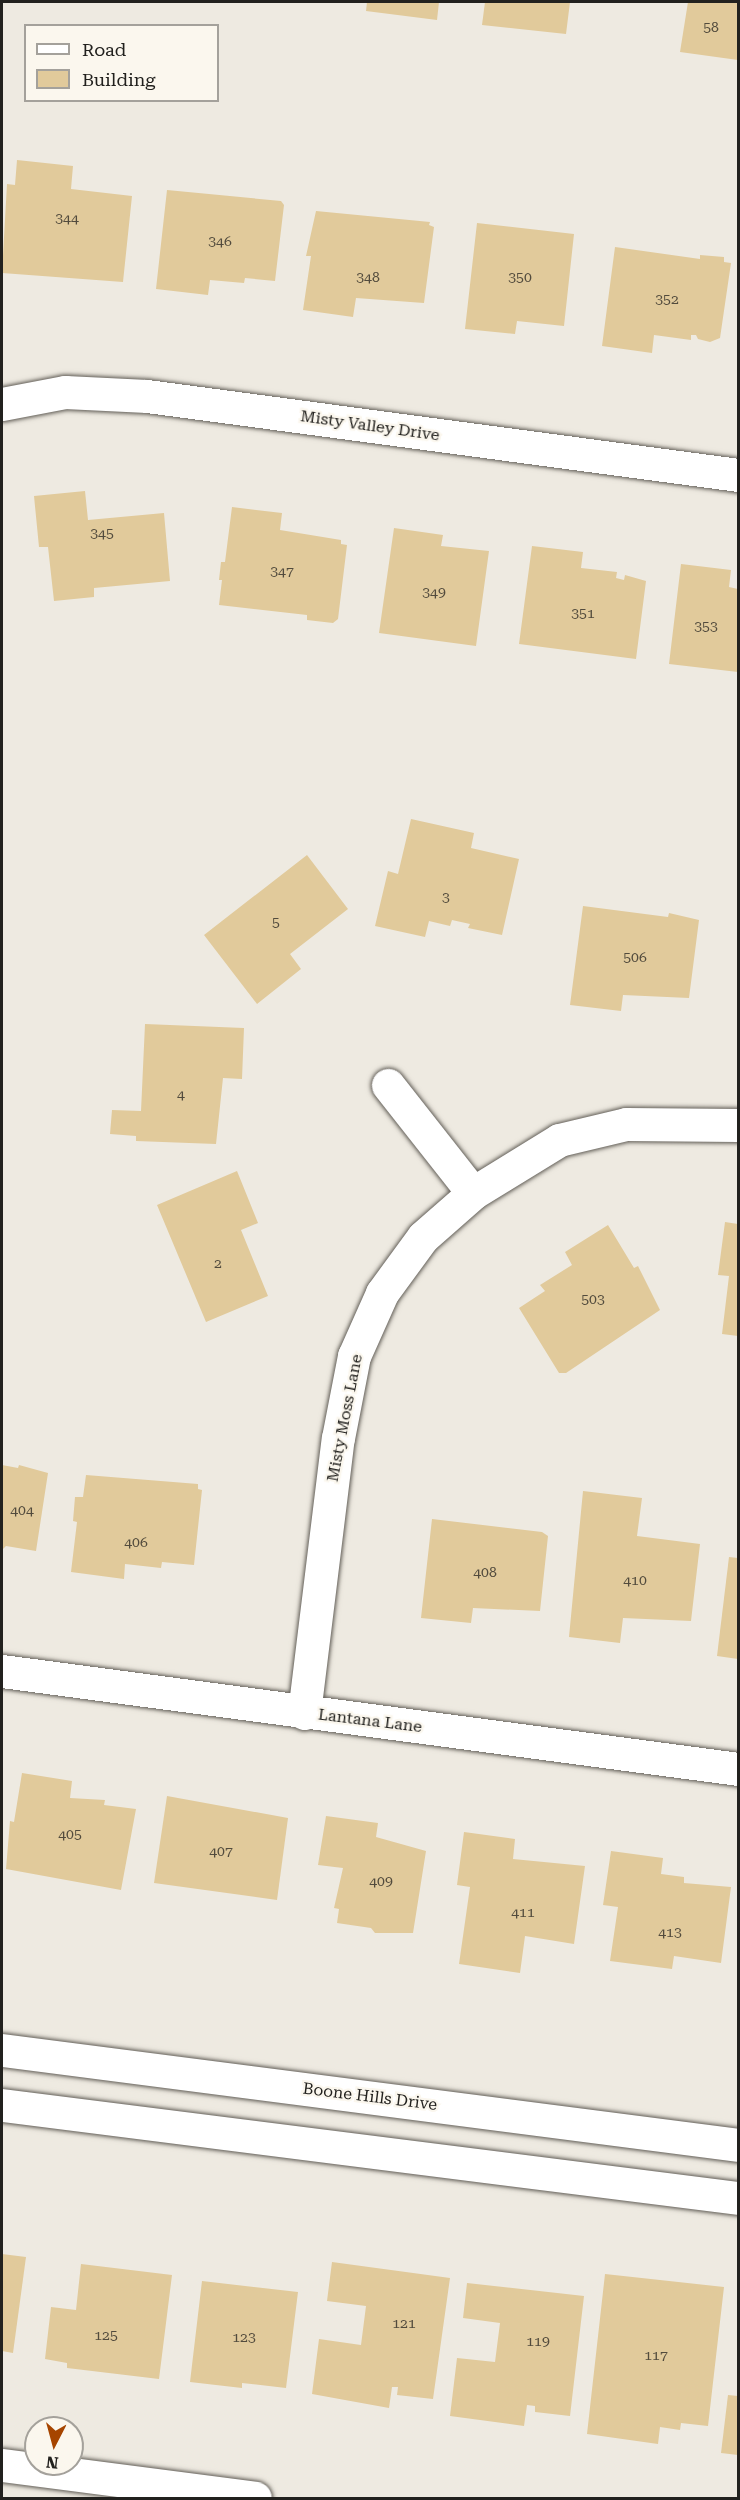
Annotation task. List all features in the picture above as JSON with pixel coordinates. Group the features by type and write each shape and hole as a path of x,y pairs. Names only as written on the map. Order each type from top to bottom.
{"street":[{"name":"Misty Valley Drive","path":"2,404 65,392 147,396 738,475"},
{"path":"388,1085 473,1193"},
{"name":"Misty Moss Lane","path":"304,1713 338,1438 354,1356 382,1293 423,1237 473,1193 559,1140 626,1124 738,1125"},
{"name":"Lantana Lane","path":"2,1671 738,1769"},
{"name":"Boone Hills Drive","path":"2,2050 738,2145"},
{"path":"2,2105 738,2198"},
{"path":"2,2465 255,2499"}],"building":[{"path":"367,2 439,2 437,20 366,11"},
{"path":"485,2 570,2 566,34 482,25"},
{"path":"688,2 738,2 738,60 680,52"},
{"path":"17,160 73,166 71,189 132,196 123,282 2,273 7,184 15,185"},
{"path":"167,190 281,201 284,205 275,281 245,278 244,283 210,280 208,295 156,289"},
{"path":"316,211 430,222 429,225 434,227 424,303 356,298 353,317 303,310 311,256 306,256"},
{"path":"477,223 574,234 564,326 517,321 515,334 465,329"},
{"path":"615,247 700,259 700,255 724,257 724,262 731,263 720,338 710,342 698,339 696,335 691,335 691,340 654,335 652,353 602,346"},
{"path":"85,491 88,520 164,513 170,581 94,588 94,597 54,601 48,547 39,547 34,496"},
{"path":"232,507 282,513 280,530 341,540 341,544 347,545 338,619 333,623 307,620 307,615 219,605 222,580 219,580 221,562 225,562"},
{"path":"394,528 443,535 441,546 489,551 476,646 379,633"},
{"path":"532,546 583,552 581,568 617,572 616,578 624,580 625,575 646,581 636,659 519,644"},
{"path":"681,564 731,570 729,587 738,589 738,672 669,664"},
{"path":"411,819 474,833 471,848 519,859 502,935 468,928 470,924 452,920 450,926 429,921 425,937 375,926 388,871 398,874"},
{"path":"307,855 348,909 290,954 301,969 257,1004 204,935"},
{"path":"583,906 668,917 669,913 699,920 689,998 623,995 621,1011 570,1005"},
{"path":"145,1024 244,1028 242,1079 223,1078 216,1144 136,1141 136,1136 110,1134 112,1110 141,1111"},
{"path":"237,1171 258,1223 241,1230 268,1296 206,1322 157,1205"},
{"path":"725,1222 738,1224 738,1336 722,1334 729,1276 718,1275"},
{"path":"608,1225 634,1268 638,1266 660,1310 566,1373 559,1373 519,1308 545,1291 540,1285 572,1265 565,1252"},
{"path":"2,1465 18,1468 19,1465 48,1473 36,1551 6,1546 2,1550"},
{"path":"86,1475 198,1484 198,1489 202,1490 194,1565 162,1562 161,1568 125,1564 124,1579 71,1572 77,1522 73,1521 75,1497 83,1497"},
{"path":"583,1491 642,1498 637,1536 700,1544 691,1621 623,1618 620,1643 569,1637"},
{"path":"432,1519 542,1532 548,1536 540,1611 473,1608 471,1623 421,1618"},
{"path":"729,1557 738,1558 738,1659 717,1656"},
{"path":"22,1773 72,1781 70,1798 105,1800 104,1805 136,1809 121,1890 6,1869 10,1821 14,1822"},
{"path":"167,1796 288,1818 277,1900 154,1883"},
{"path":"326,1816 378,1823 376,1837 426,1851 413,1933 375,1933 371,1928 337,1923 339,1909 334,1908 343,1868 318,1865"},
{"path":"464,1832 515,1839 513,1859 585,1866 574,1944 525,1936 520,1973 459,1964 470,1887 457,1885"},
{"path":"611,1851 663,1858 661,1874 684,1877 684,1883 731,1887 721,1963 674,1956 672,1969 610,1961 618,1907 603,1905"},
{"path":"2,2254 26,2257 13,2353 2,2351"},
{"path":"332,2262 450,2278 433,2399 397,2395 398,2387 392,2387 389,2408 312,2394 319,2339 361,2345 366,2306 327,2301"},
{"path":"81,2264 172,2275 159,2379 67,2368 67,2363 45,2359 51,2307 76,2310"},
{"path":"605,2274 724,2287 708,2426 681,2423 680,2430 660,2427 658,2444 587,2434"},
{"path":"202,2281 298,2292 286,2388 242,2383 242,2388 190,2382"},
{"path":"467,2283 584,2296 570,2416 535,2412 535,2406 527,2405 524,2426 450,2416 457,2358 495,2362 500,2323 463,2318"},
{"path":"728,2395 738,2396 738,2455 721,2453"}]}
